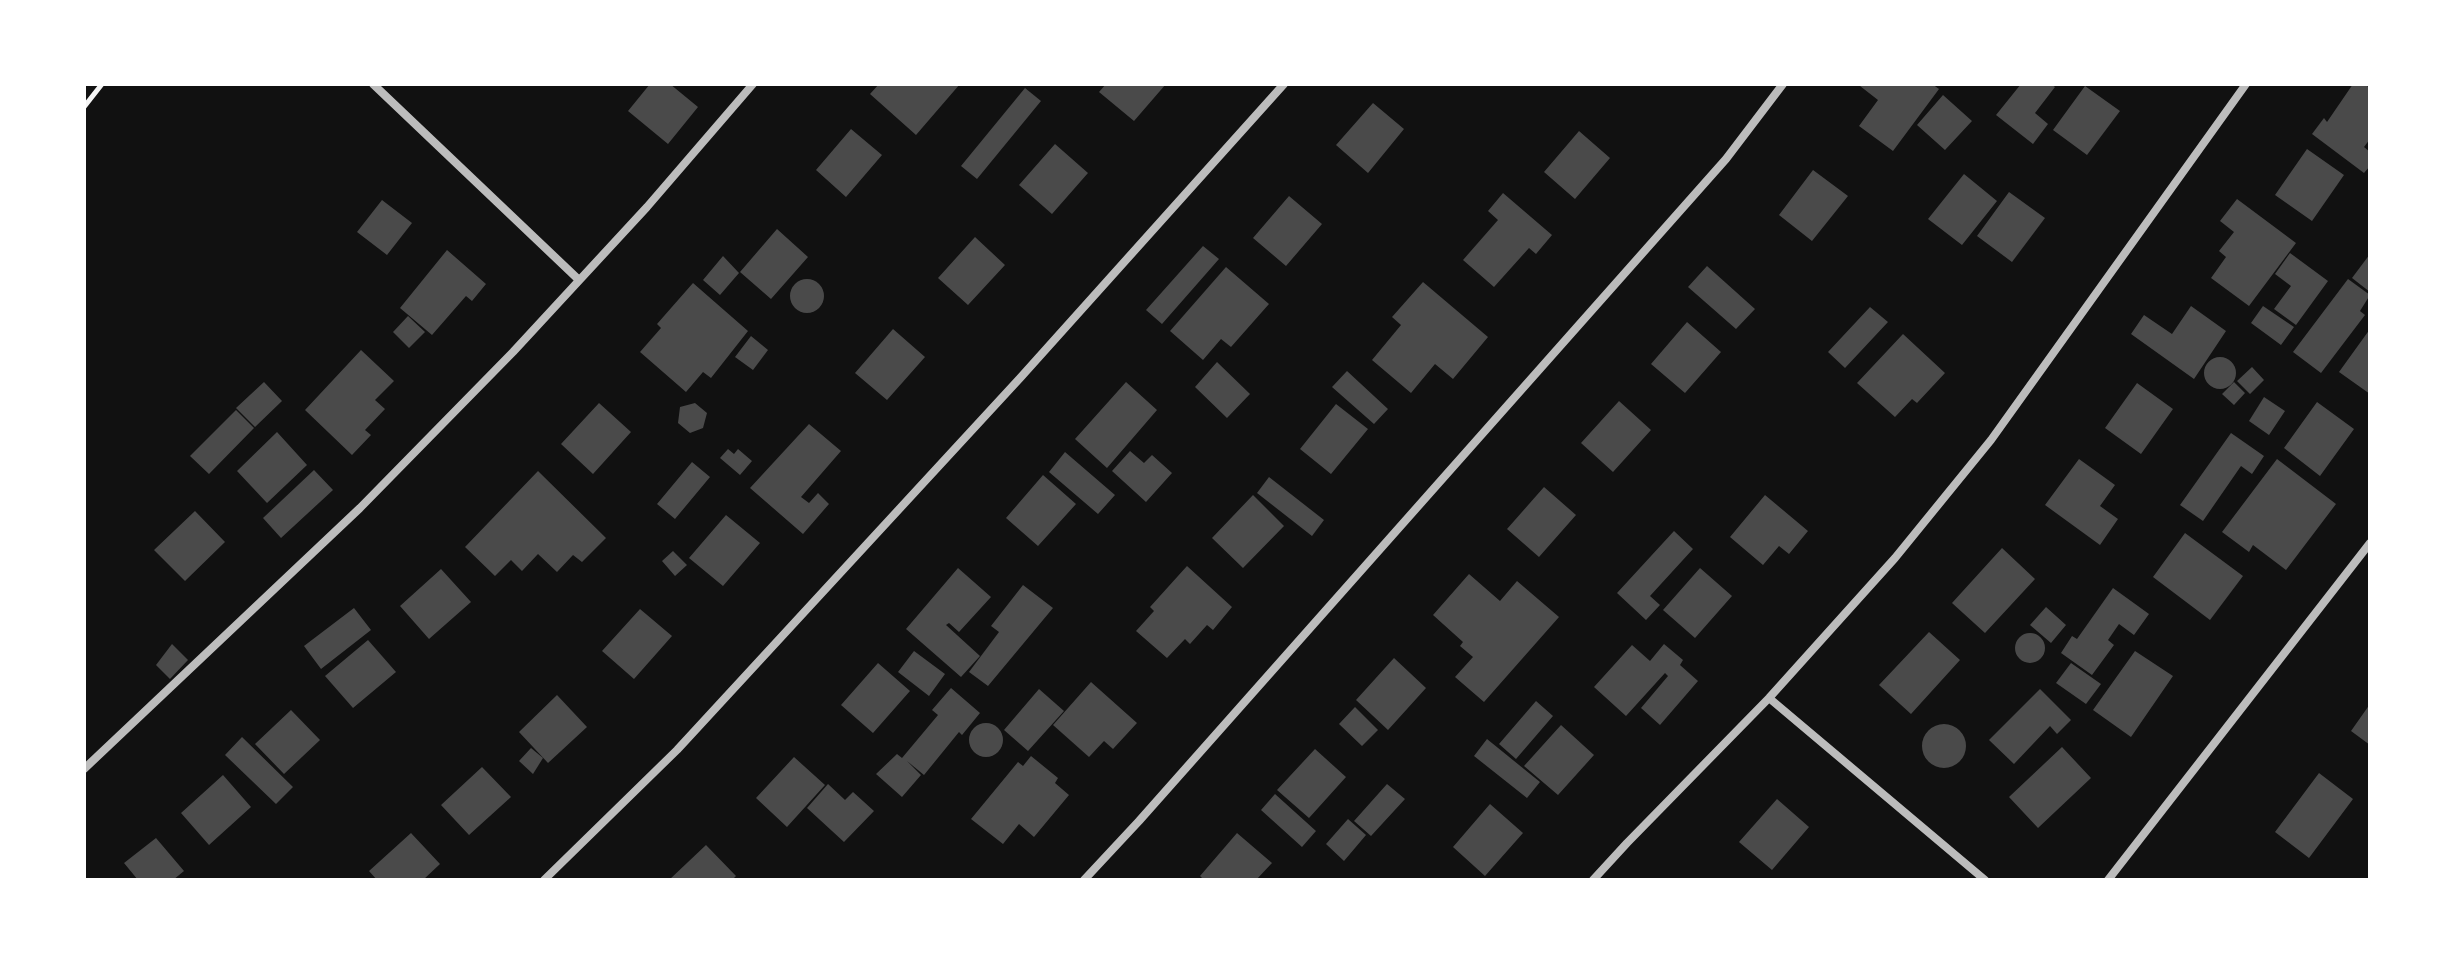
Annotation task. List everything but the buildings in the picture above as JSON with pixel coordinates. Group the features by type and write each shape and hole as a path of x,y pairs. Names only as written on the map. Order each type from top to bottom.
{"street":[{"path":"373,84 579,280"},
{"path":"84,769 360,508 513,352 647,207 753,84"},
{"path":"544,880 687,739 1032,365 1284,84"},
{"path":"1084,880 1706,182 1783,84"},
{"path":"1593,880 1769,698 1895,558 1991,440 2246,84"},
{"path":"2108,880 2370,543"},
{"path":"1769,698 1985,880"}],"path":[{"path":"84,107 102,84"}]}
